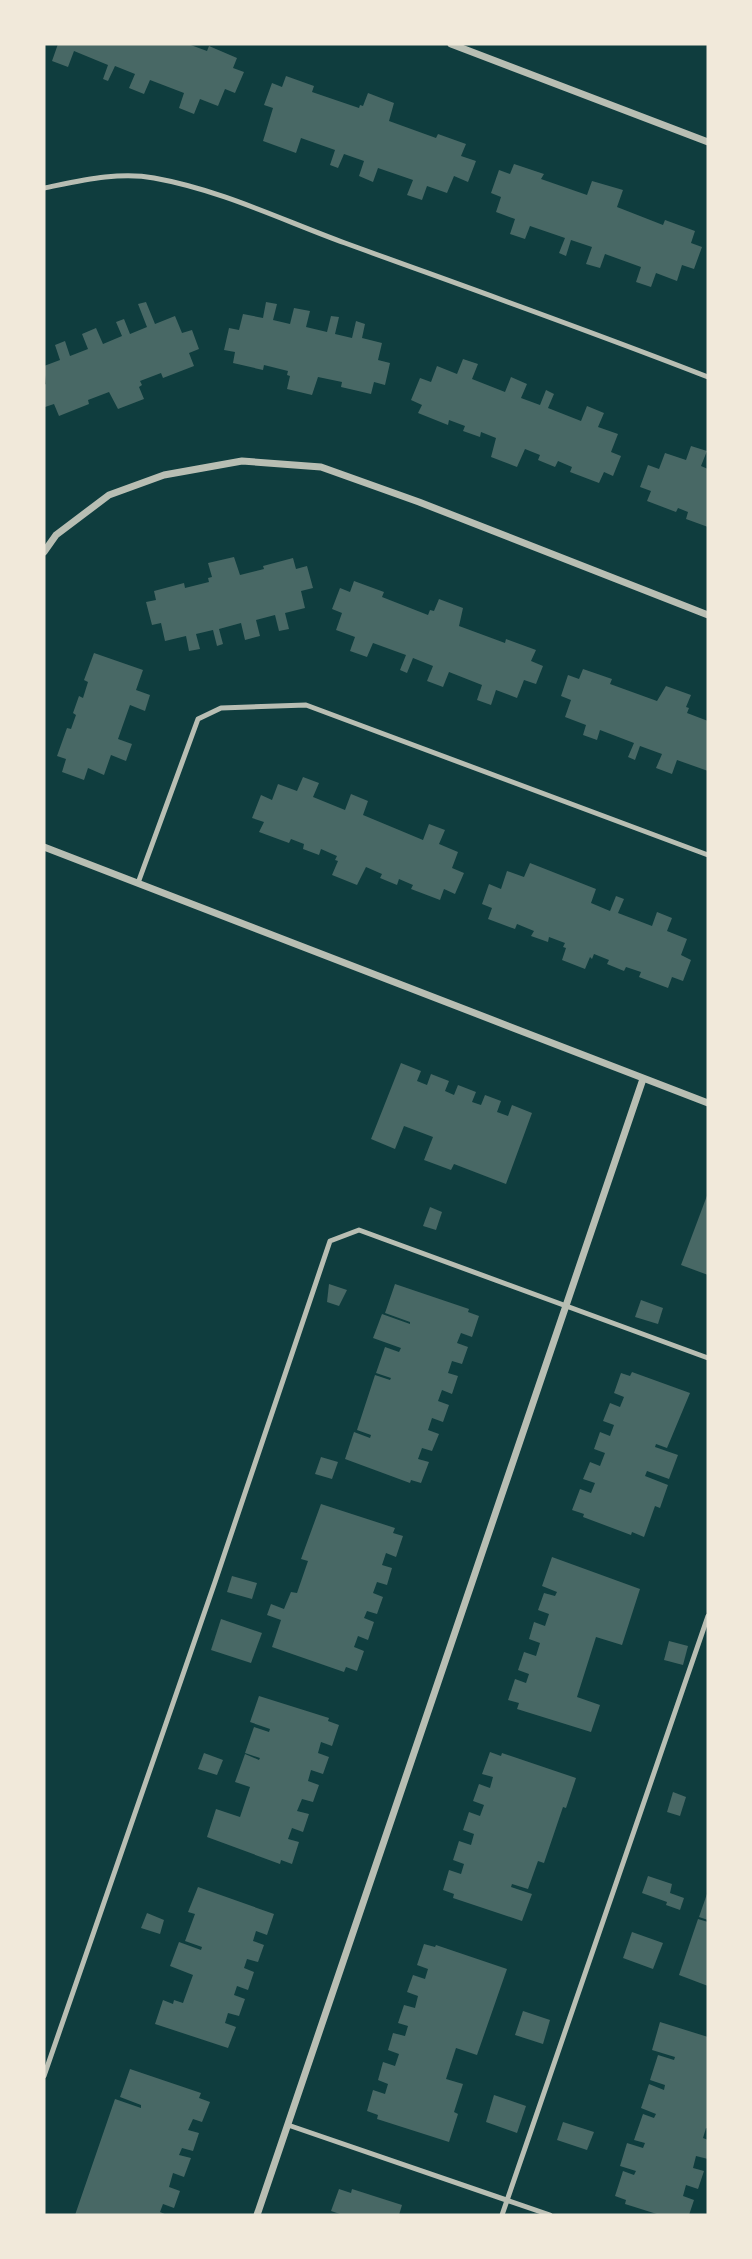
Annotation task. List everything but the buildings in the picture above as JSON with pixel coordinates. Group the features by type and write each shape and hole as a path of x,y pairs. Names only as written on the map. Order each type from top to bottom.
{"street":[{"path":"451,44 708,142"},
{"path":"44,552 56,535 109,495 164,475 242,461 321,467 419,502 708,615"},
{"path":"44,847 708,1103"},
{"path":"257,2215 643,1079"}],"lane":[{"path":"44,188 79,181 133,176 154,178 227,196 342,242 576,326 708,377"},
{"path":"138,883 198,719 220,708 278,705 306,705 708,855"},
{"path":"44,2076 211,1595 330,1241 359,1230 708,1358"},
{"path":"502,2215 708,1616"},
{"path":"288,2124 551,2215"}]}
